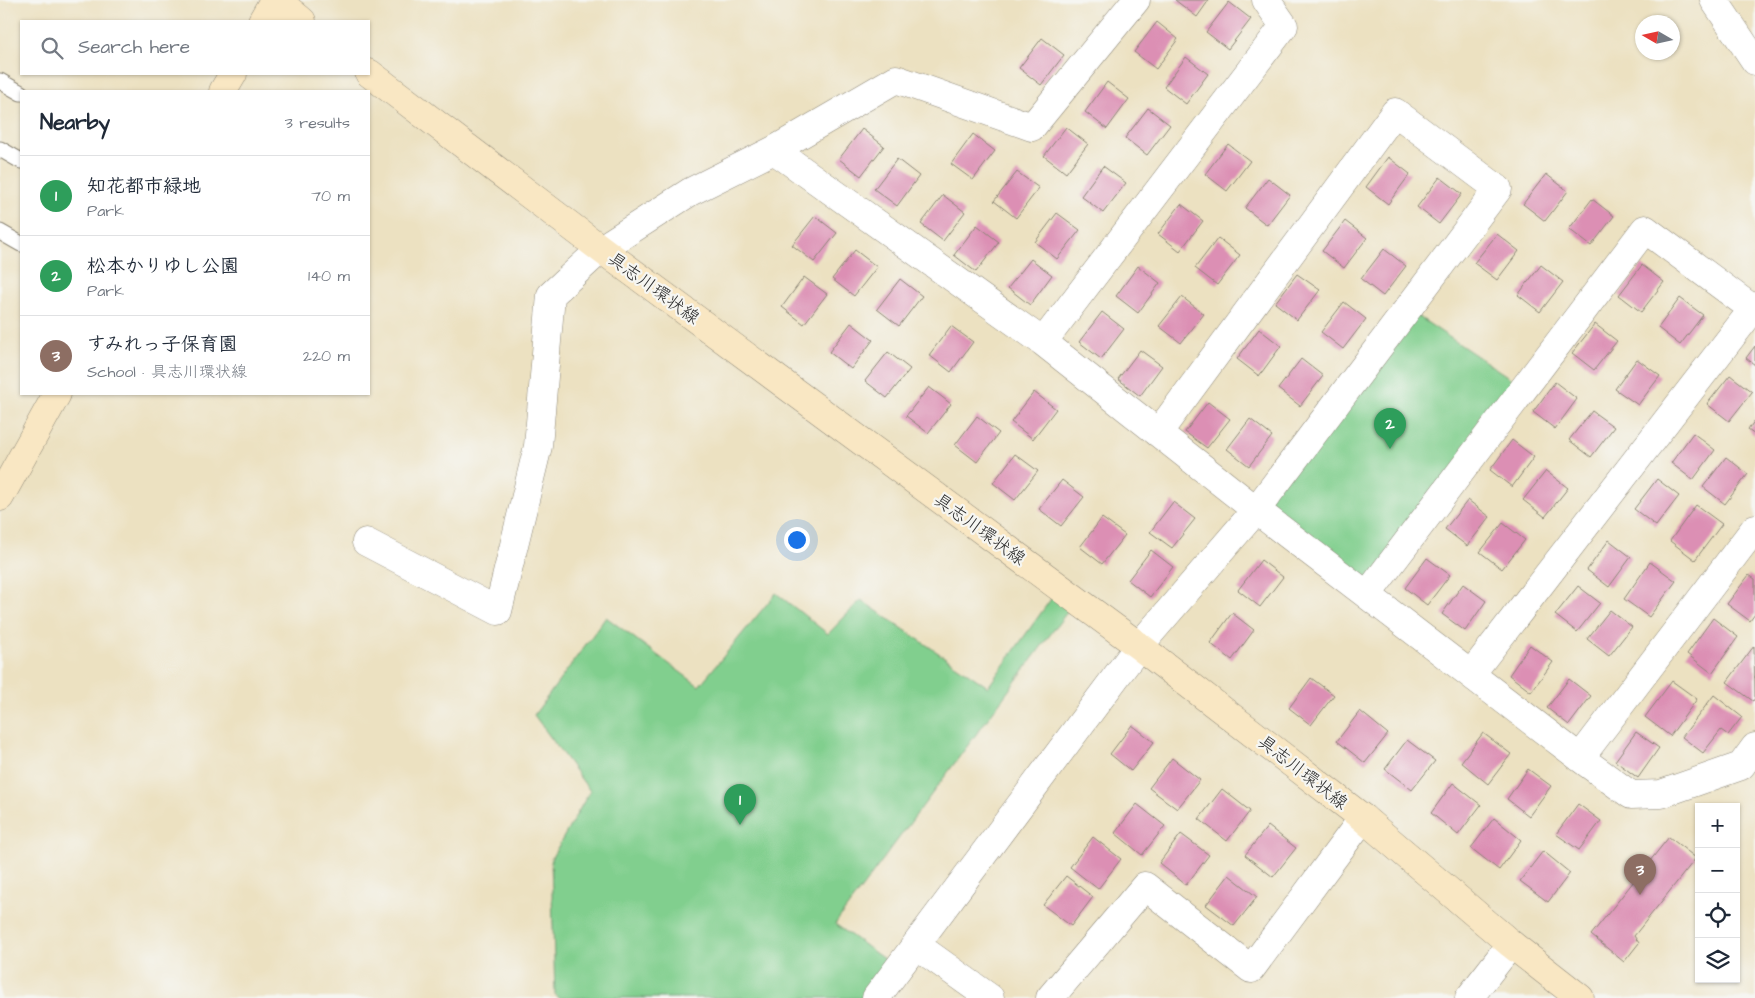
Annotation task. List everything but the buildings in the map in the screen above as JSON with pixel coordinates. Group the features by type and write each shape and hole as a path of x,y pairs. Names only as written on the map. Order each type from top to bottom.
{"main road":[{"path":"263,20 275,0 301,20"},
{"name":"具志川環状線","path":"370,74 601,249 1139,646 1363,818 1511,944 1580,998"},
{"path":"224,90 232,75"},
{"path":"0,497 56,395"}],"street":[{"path":"366,542 498,612 538,446 551,295 601,249 690,192 774,150 896,79 1032,127 1136,0"},
{"path":"1043,342 1284,26 1266,0"},
{"path":"1714,0 1755,61"},
{"path":"876,998 1139,646 1256,510 1498,189 1395,112 1158,433"},
{"path":"774,150 1043,342 1256,510 1631,795 1661,794 1741,766 1755,747"},
{"path":"1368,595 1645,229 1752,309 1471,674"},
{"path":"1580,758 1755,528"},
{"path":"1050,998 1145,886 1251,969 1363,818"},
{"path":"1469,998 1511,944"},
{"path":"916,945 990,998"}],"lane":[{"path":"0,81 20,92"},
{"path":"0,149 20,160"},
{"path":"0,232 20,243"}],"green space":[{"path":"1407,309 1525,388 1367,595 1256,510"},
{"path":"1061,585 1076,600 835,924 895,967 872,998 558,998 555,994 551,859 590,791 534,715 606,617 699,686 776,593 828,634 861,600 988,687"}],"place":[{"name":"松本かりゆし公園","path":"1390,449"},
{"name":"知花都市緑地","path":"740,825"},
{"name":"すみれっ子保育園","path":"1640,895"}]}
